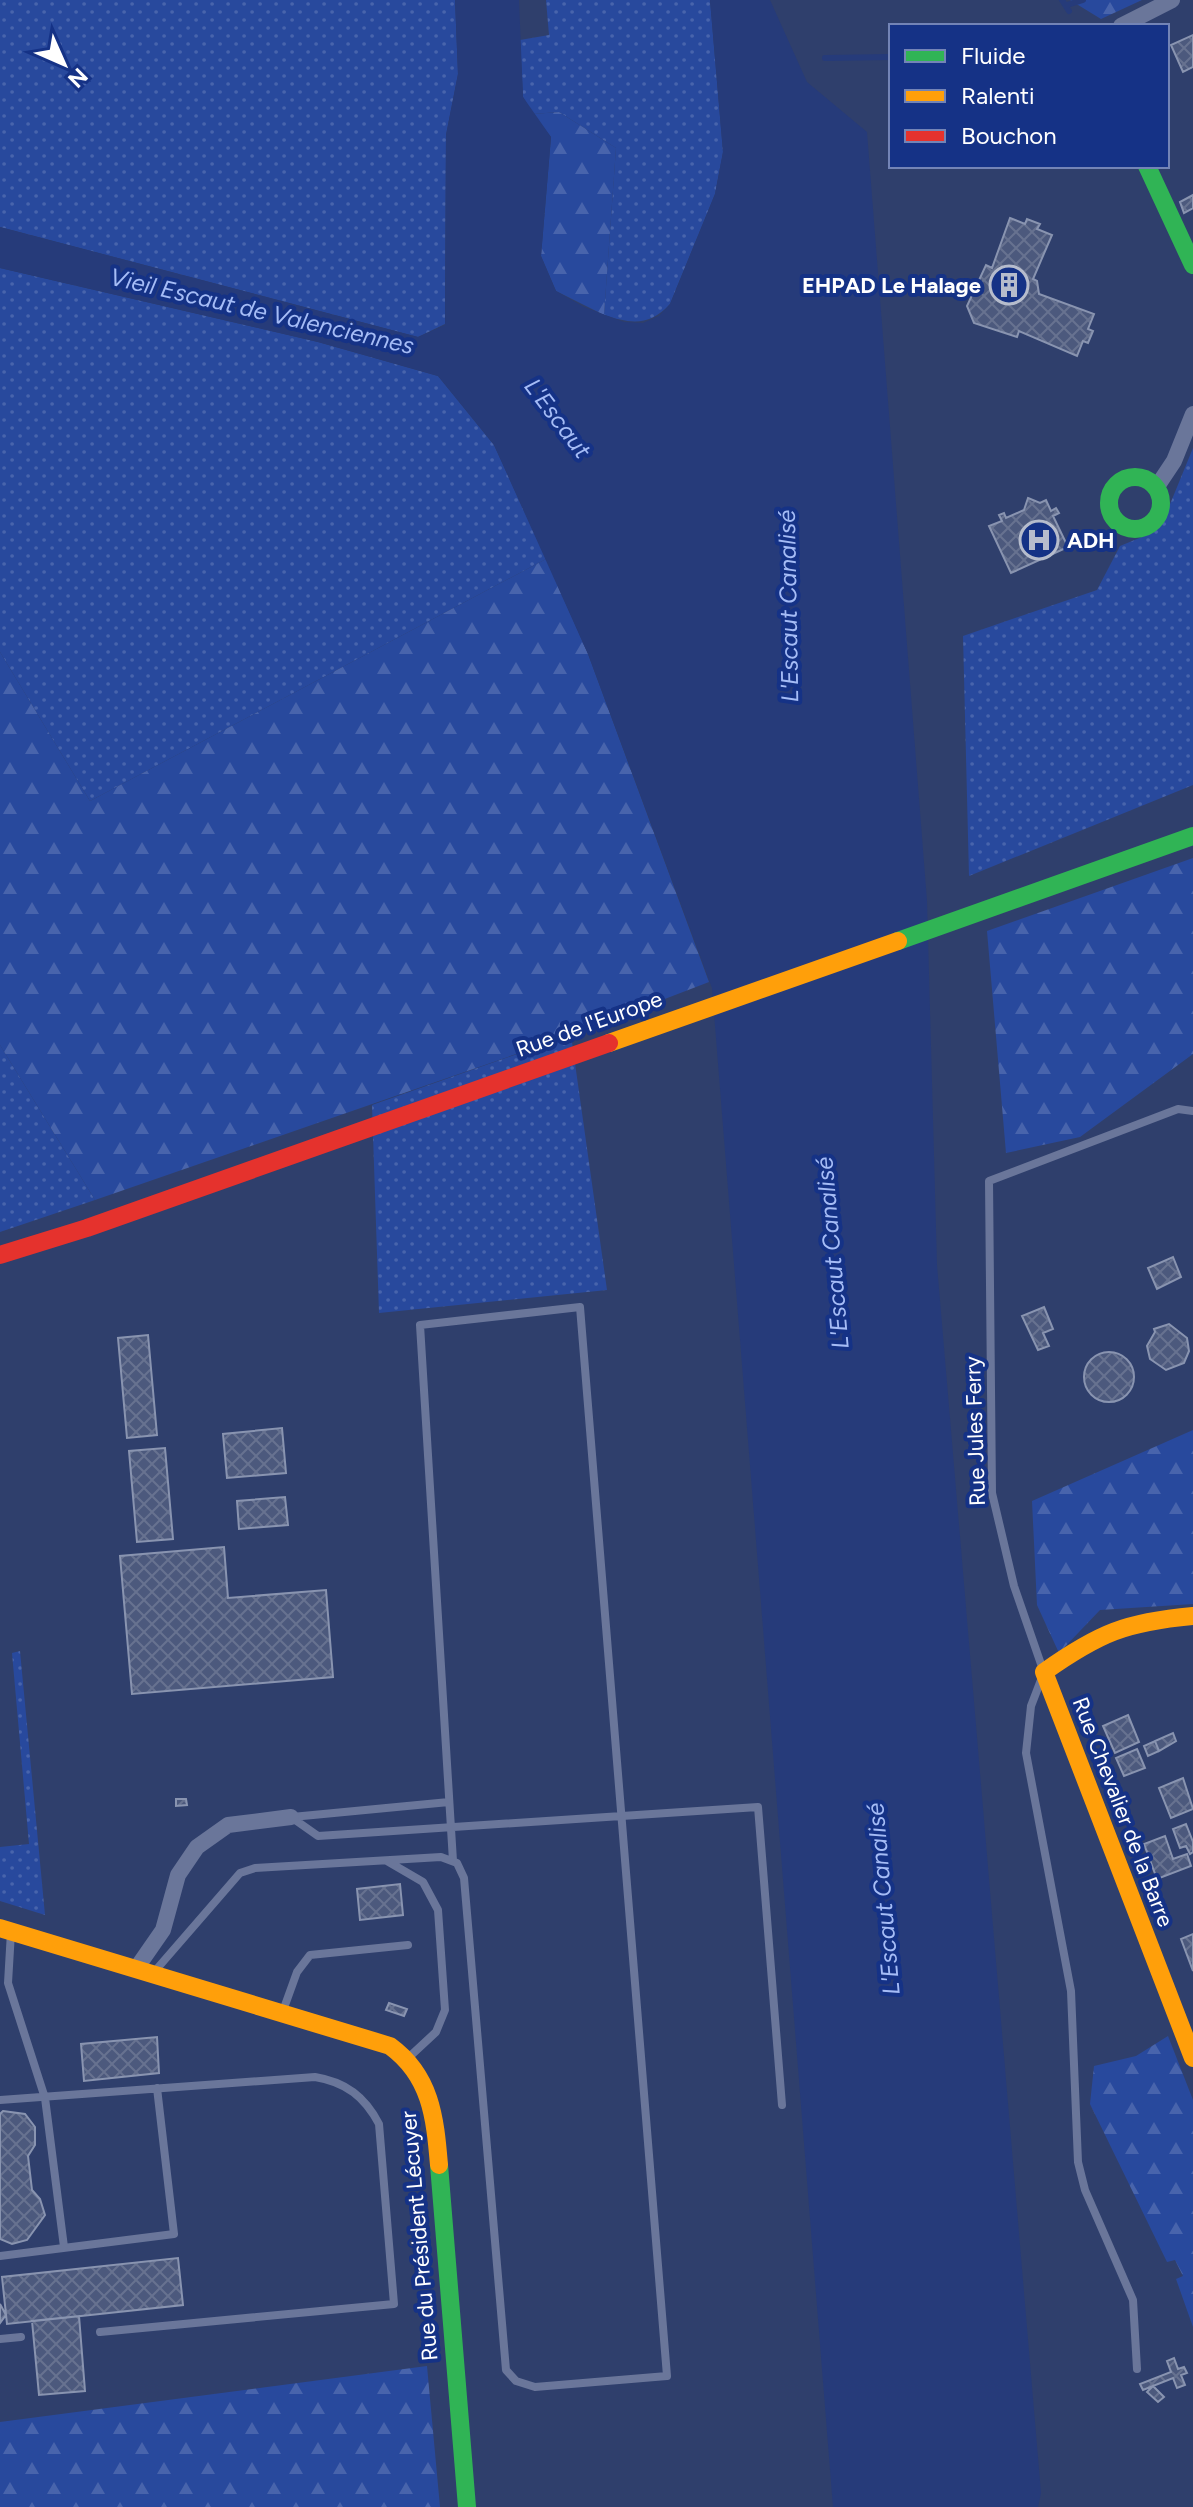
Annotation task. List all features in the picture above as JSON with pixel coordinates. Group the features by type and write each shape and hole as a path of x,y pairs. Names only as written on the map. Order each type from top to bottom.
{"street":[{"path":"1125,24 1172,0"},
{"path":"1148,168 1193,265"},
{"path":"1156,488 1174,461 1193,414"},
{"name":"Rue de l'Europe","path":"0,1255 1193,836"},
{"path":"1044,1672 1112,1627 1134,1621 1193,1616"},
{"name":"Rue Chevalier de la Barre","path":"1044,1672 1193,2058"},
{"path":"146,1969 163,1930 178,1875 197,1847 228,1825 291,1817"},
{"name":"Rue du Président Lécuyer","path":"6,1930 379,2040 406,2060 427,2088 435,2119 467,2507"}],"lane":[{"name":"Rue Jules Ferry","path":"1044,1672 1014,1586 992,1493 989,1181 1178,1109 1193,1111"},
{"path":"580,1307 667,2376 535,2387 516,2381 506,2370 464,1878 453,1861 449,1802 420,1325 580,1307"},
{"path":"1044,1672 1031,1706 1026,1753 1071,1991 1078,2162 1085,2190 1133,2300 1137,2369"},
{"path":"291,1817 449,1802"},
{"path":"291,1817 318,1836 758,1807 782,2105"},
{"path":"146,1969 240,1873 255,1868 382,1859 441,1857 453,1861"},
{"path":"382,1859 406,1869 423,1882 438,1910 445,2010 436,2032 406,2060"},
{"path":"6,1930 8,1983 45,2098 64,2247"},
{"path":"284,2010 297,1972 310,1955 408,1945"},
{"path":"0,2100 315,2077 345,2086 361,2098 374,2114 381,2136 394,2304 100,2332"},
{"path":"0,2256 174,2234 157,2088"},
{"path":"0,2339 21,2337"}],"green space":[{"path":"0,0 455,0 458,74 446,135 445,324 418,337 0,227"},
{"path":"546,0 710,0 723,152 715,194 670,304 647,320 631,321 604,315 616,148 559,112 533,114 523,97 520,40 549,35"},
{"path":"1070,0 1142,0 1101,19"},
{"path":"559,112 616,148 604,315 556,291 541,256 551,137 533,114"},
{"path":"0,268 318,342 438,376 494,445 546,559 90,801 0,652"},
{"path":"1193,448 1193,785 969,876 963,636 1097,590 1120,546 1154,532 1166,514"},
{"path":"546,559 588,654 709,982 571,1035 95,1200 0,1045 0,652 90,801"},
{"path":"1193,858 1193,1054 1080,1137 1006,1153 987,931"},
{"path":"571,1035 607,1290 379,1313 372,1105"},
{"path":"0,1045 95,1200 0,1232"},
{"path":"1193,1430 1193,1604 1100,1610 1059,1653 1037,1605 1032,1501"},
{"path":"20,1651 45,1915 0,1901 0,1847 29,1844 12,1653"},
{"path":"1168,2036 1193,2100 1193,2327 1176,2279 1183,2276 1175,2260 1167,2262 1090,2104 1094,2066 1136,2056"},
{"path":"427,2366 440,2507 0,2507 0,2422"}],"water":[{"path":"455,0 519,0 523,97 551,137 541,256 556,291 584,307 624,322 643,323 659,316 670,304 715,194 723,152 710,0 770,0 807,82 867,132 927,901 937,1265 1041,2493 1038,2507 833,2507 712,988 588,654 494,445 438,376 318,342 0,268 0,227 418,337 445,325 446,135 458,74"}],"building":[{"path":"1193,35 1193,67 1183,72 1171,45"},
{"path":"1193,195 1193,208 1184,213 1180,202"},
{"name":"EHPAD Le Halage","path":"1010,218 1025,224 1027,219 1040,224 1037,229 1052,235 1033,279 1037,281 1039,294 1094,314 1088,329 1093,331 1088,343 1083,341 1077,356 1019,331 1017,337 974,323 967,306 986,265 992,268"},
{"path":"1028,498 1040,503 1046,500 1051,511 1056,508 1059,513 1053,516 1068,547 1011,573 989,526 1002,521 999,515 1004,513 1006,518 1024,510"},
{"path":"1173,1257 1181,1277 1157,1289 1148,1268"},
{"path":"1044,1307 1053,1329 1043,1333 1049,1346 1038,1350 1022,1316"},
{"path":"1169,1324 1187,1338 1189,1351 1184,1363 1166,1370 1150,1359 1147,1346 1154,1329"},
{"path":"148,1335 157,1435 127,1438 118,1338"},
{"path":"1109,1352 1126,1360 1134,1377 1126,1394 1109,1402 1092,1394 1084,1377 1092,1360"},
{"path":"282,1428 286,1473 227,1478 223,1434"},
{"path":"165,1448 173,1539 137,1542 129,1451"},
{"path":"285,1497 288,1525 239,1529 237,1501"},
{"path":"224,1547 228,1598 326,1590 333,1677 132,1694 120,1556"},
{"path":"1128,1715 1139,1742 1115,1753 1103,1726"},
{"path":"1173,1733 1176,1741 1159,1751 1155,1741"},
{"path":"1155,1741 1159,1751 1148,1756 1144,1746"},
{"path":"1137,1749 1145,1768 1124,1776 1116,1758"},
{"path":"1183,1778 1193,1809 1171,1818 1159,1788"},
{"path":"176,1799 186,1799 187,1805 176,1806"},
{"path":"1186,1824 1193,1842 1193,1852 1190,1854 1186,1846 1180,1848 1173,1829"},
{"path":"1165,1836 1173,1859 1187,1854 1191,1866 1157,1879 1144,1844"},
{"path":"400,1884 403,1915 360,1920 357,1889"},
{"path":"1193,1934 1193,1971 1181,1939"},
{"path":"389,2003 407,2009 404,2016 386,2010"},
{"path":"157,2037 159,2073 84,2081 81,2044"},
{"path":"3,2111 25,2114 35,2127 35,2145 28,2156 32,2190 40,2199 45,2215 27,2240 12,2244 0,2239 0,2114"},
{"path":"178,2258 183,2305 7,2324 2,2277"},
{"path":"0,2304 6,2315 0,2323"},
{"path":"79,2316 85,2391 39,2395 32,2321"},
{"path":"1174,2358 1178,2369 1184,2367 1187,2373 1181,2375 1185,2385 1177,2388 1173,2378 1143,2390 1140,2384 1171,2372 1167,2361"},
{"path":"1153,2386 1164,2397 1158,2402 1147,2392"}],"waterway":[{"path":"1062,0 1069,11"},
{"path":"1067,5 1083,0"},
{"path":"825,58 889,57"}],"traffic: fast":[{"path":"1148,168 1193,265"},
{"path":"1135,477 1153,485 1161,503 1153,521 1135,529 1117,521 1109,503 1117,485 1135,477"},
{"path":"898,941 1193,836"},
{"path":"439,2165 467,2507"}],"traffic: slow":[{"path":"609,1043 898,941"},
{"path":"1193,1616 1149,1622 1114,1632 1081,1648 1044,1672 1193,2058"},
{"path":"0,1928 390,2046 404,2058 422,2084 433,2114 439,2165"}],"traffic: jam":[{"path":"0,1255 87,1228 609,1043"}],"place":[{"name":"EHPAD Le Halage","path":"1009,285"},
{"name":"ADH","path":"1039,540"}],"water label":[{"name":"Vieil Escaut de Valenciennes","path":"262,311"},
{"name":"L'Escaut","path":"558,418"},
{"name":"L'Escaut Canalisé","path":"788,606"},
{"name":"L'Escaut Canalisé","path":"832,1253"},
{"name":"L'Escaut Canalisé","path":"883,1899"}]}
